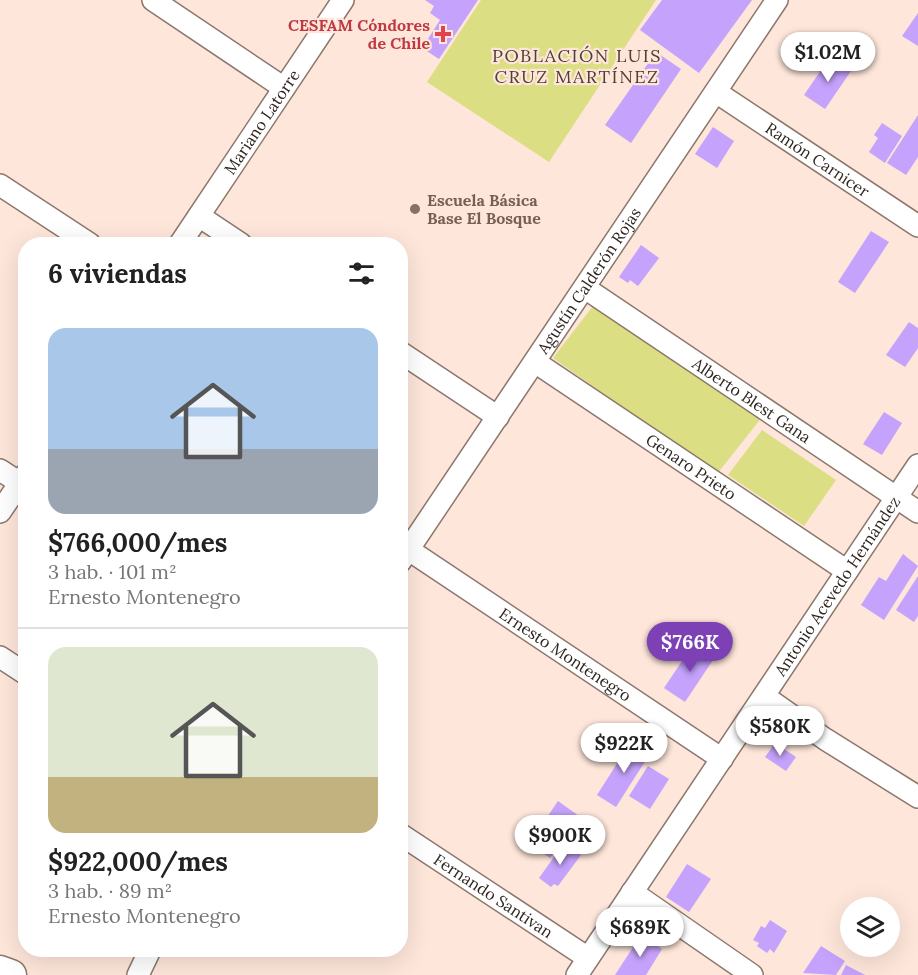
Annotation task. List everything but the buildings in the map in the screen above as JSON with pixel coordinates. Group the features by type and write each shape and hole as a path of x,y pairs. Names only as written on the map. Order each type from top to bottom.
{"street":[{"path":"153,0 284,88"},
{"name":"Mariano Latorre","path":"185,237 343,0"},
{"name":"Agustín Calderón Rojas","path":"408,552 777,0"},
{"name":"Ramón Carnicer","path":"716,92 918,226"},
{"path":"0,185 79,237"},
{"path":"199,216 230,237"},
{"name":"Alberto Blest Gana","path":"585,288 918,512"},
{"path":"408,357 498,417"},
{"name":"Genaro Prieto","path":"535,362 847,571"},
{"name":"Antonio Acevedo Hernández","path":"582,967 918,465"},
{"path":"0,470 18,477"},
{"path":"0,512 18,486"},
{"name":"Ernesto Montenegro","path":"408,558 722,759"},
{"path":"0,657 18,669"},
{"path":"764,696 825,739 918,797"},
{"name":"Fernando Santivan","path":"408,840 582,967"},
{"path":"632,892 752,975"},
{"path":"138,975 147,957"},
{"path":"0,971 11,975"}],"green space":[{"path":"481,0 656,0 549,162 427,82"},
{"path":"593,306 762,417 717,474 553,358"},
{"path":"762,430 836,480 804,526 728,475"}],"place":[{"name":"CESFAM Cóndores de Chile","path":"443,34"},
{"name":"Escuela Básica Base El Bosque","path":"415,209"}],"district":[{"name":"POBLACIÓN LUIS CRUZ MARTÍNEZ","path":"577,66"}]}
